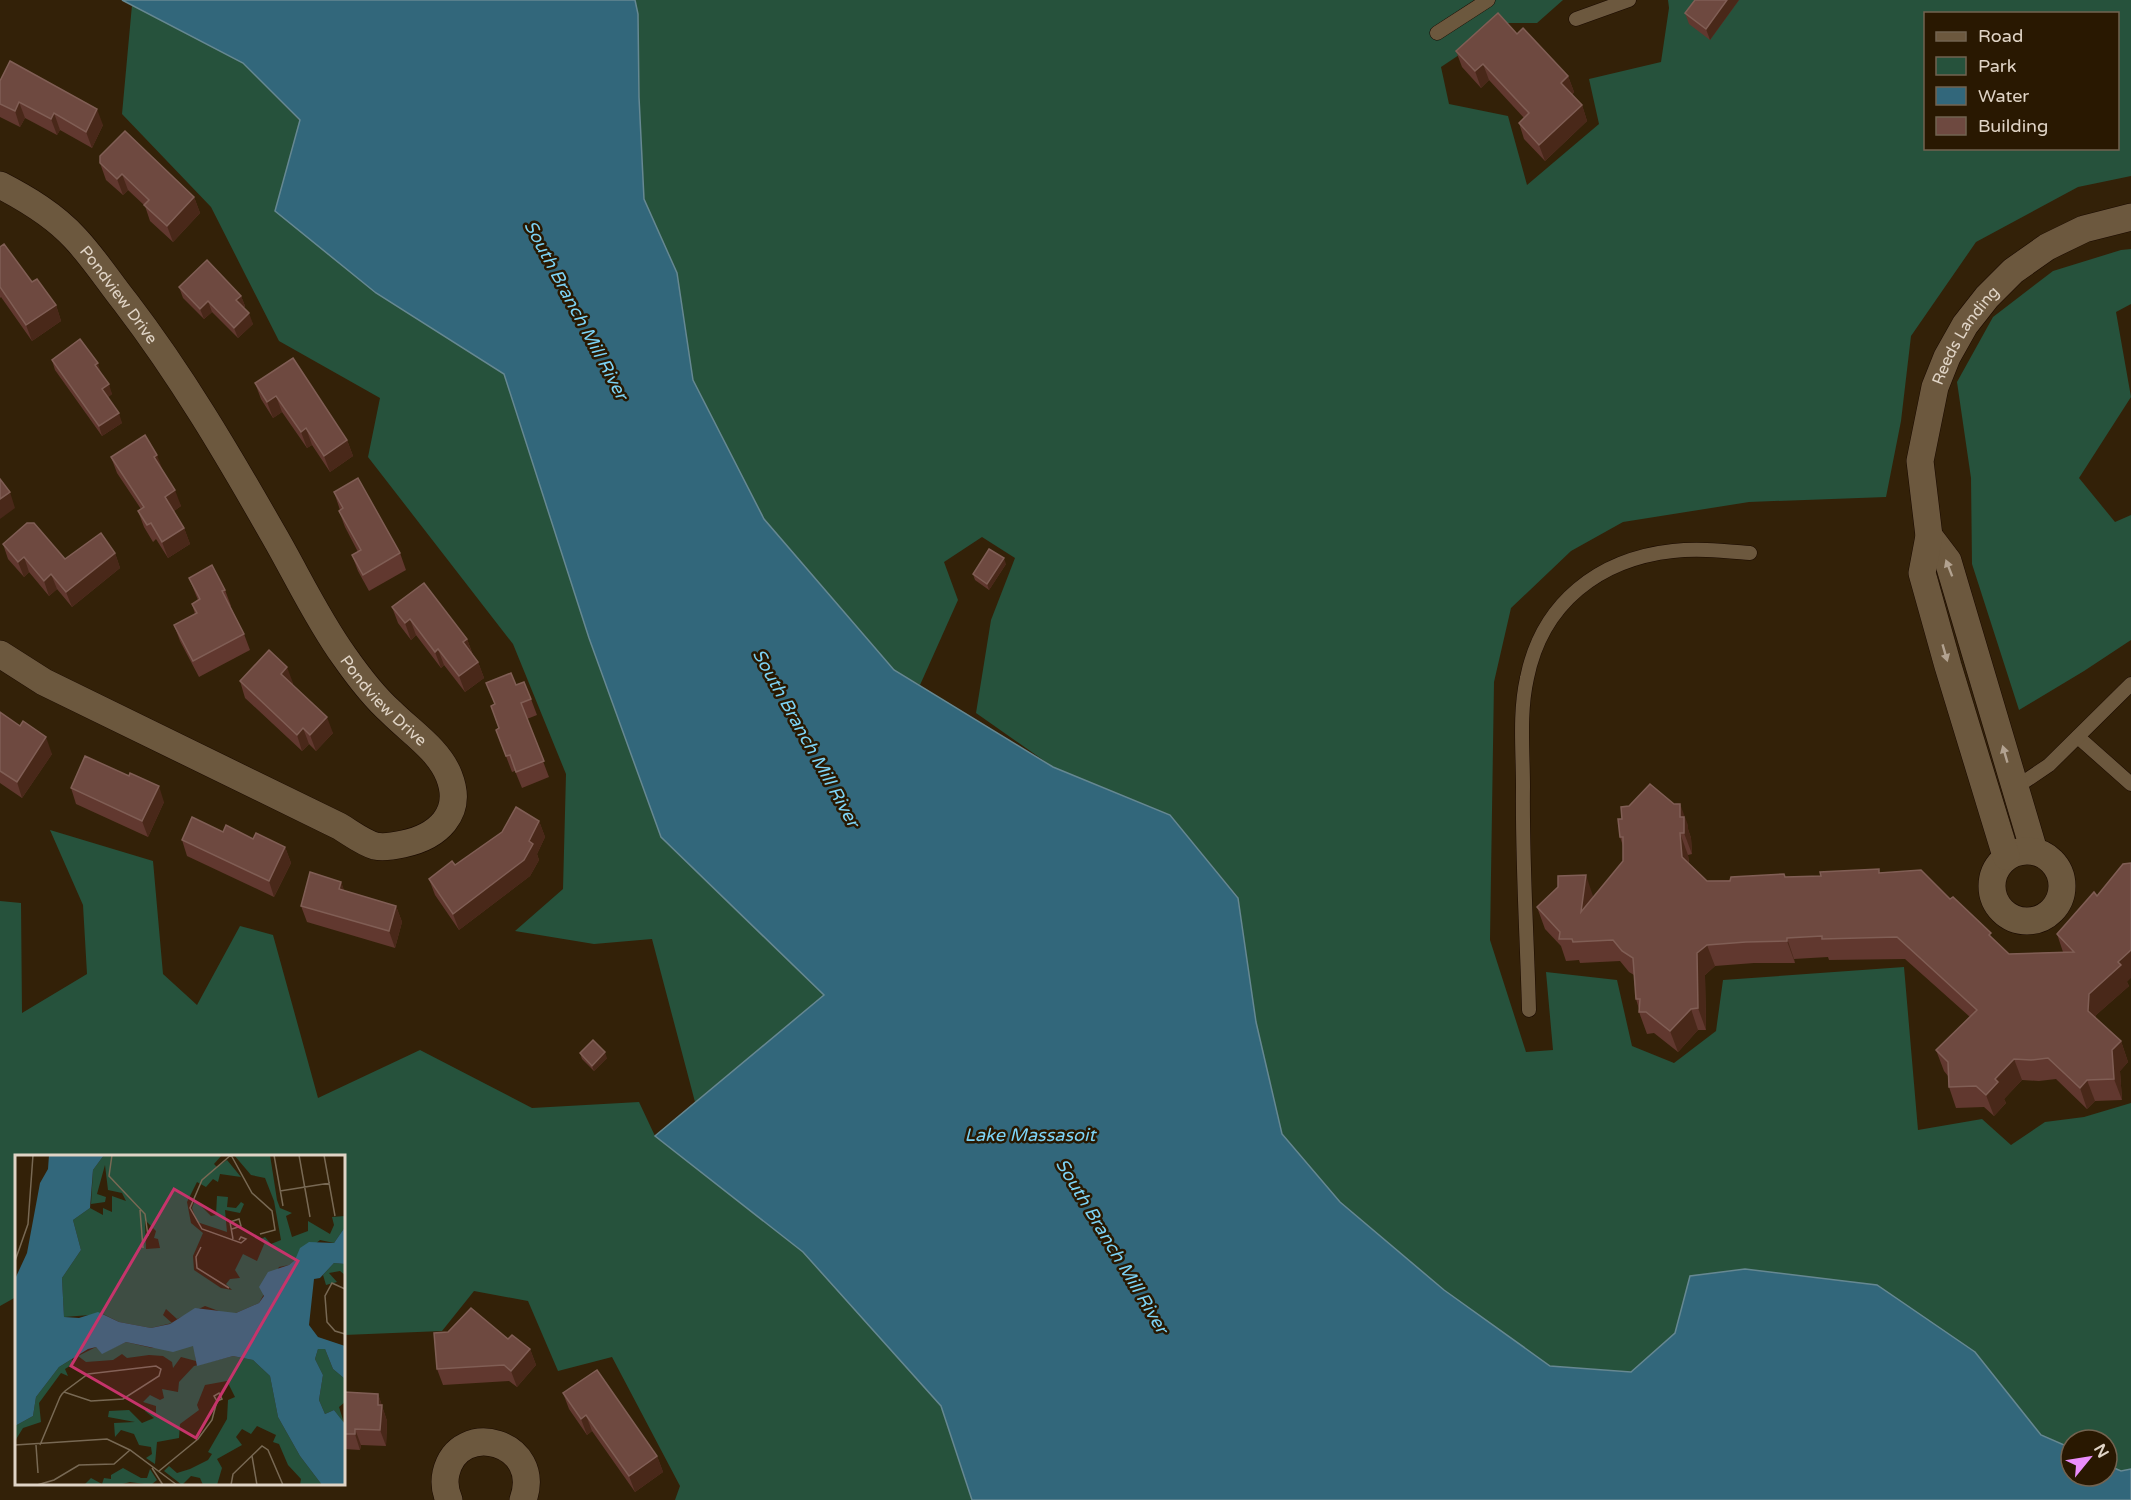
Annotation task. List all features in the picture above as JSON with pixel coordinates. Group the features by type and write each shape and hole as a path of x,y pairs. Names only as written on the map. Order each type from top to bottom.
{"street":[{"name":"Pondview Drive","path":"0,185 41,208 75,237 152,338 209,424 339,650 381,703 435,753 444,765 453,788 454,799 451,809 440,828 430,835 397,846 377,846 44,682 0,654"},
{"name":"Reeds Landing","path":"2006,856 1922,573 1929,536 1920,461 1935,387 1947,357 1965,325 1987,297 2013,271 2047,247 2084,229 2131,217"},
{"path":"1929,536 1948,561 2034,851"},
{"path":"1988,796 2015,788"},
{"path":"2020,851 2034,851 2051,860 2057,867 2063,886 2058,904 2051,912 2034,921 2015,919 1999,908 1992,891 1994,871 2006,856 2020,851"},
{"path":"444,1499 445,1477 452,1459 466,1446 484,1441 503,1445 518,1457 523,1465 527,1484 523,1500"}],"lane":[{"path":"1437,33 1488,0"},
{"path":"1576,19 1629,0"},
{"path":"1529,1010 1522,806 1523,703 1533,656 1547,624 1563,603 1582,585 1607,569 1638,557 1674,550 1750,553"},
{"path":"2015,788 2049,765 2131,684"},
{"path":"2078,737 2131,784"}],"green space":[{"path":"635,0 1563,0 1537,23 1507,23 1441,67 1449,104 1508,116 1527,185 1599,124 1589,79 1661,62 1669,8 1668,0 2131,0 2131,176 2078,187 1976,242 1911,336 1901,421 1886,497 1749,502 1623,522 1571,551 1511,608 1494,682 1490,940 1526,1052 1553,1050 1546,972 1617,980 1632,1046 1674,1063 1716,1031 1723,980 1904,967 1918,1130 1982,1119 2011,1145 2045,1122 2084,1117 2131,1103 2131,1469 2119,1470 2119,1428 2059,1428 2059,1443 2041,1435 1975,1352 1675,1333 1631,1372 1550,1366 1444,1290 1340,1202 1282,1135 1256,1022 1238,897 1170,815 1053,767 976,713 991,620 1015,558 982,537 944,562 958,600 920,685 894,670 764,519 693,380 677,273 644,199 638,14"},
{"path":"132,5 243,63 300,121 376,293 504,373 589,638 661,837 824,995 695,1102 652,939 594,944 515,931 563,889 566,774 513,644 368,457 380,398 279,341 211,207 122,114"},
{"path":"2131,249 2131,304 2116,312 2131,397 2079,478 2115,522 2131,515 2131,640 2019,710 1972,564 1971,478 1957,382 1993,317 2053,271"},
{"path":"50,830 153,861 163,974 197,1005 240,926 273,935 318,1098 420,1050 532,1108 639,1102 655,1136 803,1252 941,1406 972,1500 675,1500 680,1486 612,1357 558,1371 528,1301 474,1291 442,1331 345,1335 345,1155 15,1155 15,1298 0,1306 0,901 21,903 22,1013 87,974 83,905"}],"water":[{"name":"Lake Massasoit","path":"122,0 635,0 638,14 644,199 677,273 693,380 764,519 894,670 1053,767 1170,815 1238,898 1256,1022 1282,1134 1340,1202 1444,1290 1550,1366 1631,1372 1675,1333 1690,1276 1745,1269 1877,1285 1975,1352 2041,1435 2059,1443 2059,1488 2119,1488 2119,1470 2131,1469 2131,1500 972,1500 941,1406 803,1252 655,1136 824,995 661,837 589,638 504,374 376,293 275,211 300,120 243,63"}],"building":[{"path":"1695,0 1727,0 1706,29 1685,13"},
{"path":"1498,13 1517,34 1523,28 1568,76 1561,83 1582,105 1539,145 1519,123 1529,113 1483,64 1475,71 1456,51"},
{"path":"10,61 97,109 86,132 54,113 51,119 19,102 15,111 0,104 0,81"},
{"path":"125,131 194,197 167,226 144,205 149,200 122,174 117,179 100,163 100,156"},
{"path":"4,244 32,282 37,279 56,305 26,325 0,287 0,247"},
{"path":"207,260 241,296 236,300 249,313 234,328 208,301 200,309 179,287"},
{"path":"80,339 98,363 95,365 109,384 102,389 119,413 99,426 52,360"},
{"path":"293,358 347,440 324,456 306,428 301,432 276,396 267,402 255,383"},
{"path":"145,435 157,455 154,457 175,490 165,497 184,528 162,542 151,523 147,525 138,511 144,507 111,457"},
{"path":"358,478 400,553 363,575 352,555 361,550 339,511 343,508 334,492"},
{"path":"0,479 10,492 0,499"},
{"path":"27,523 34,523 65,559 101,533 115,553 66,592 51,574 44,581 24,557 18,562 3,544"},
{"path":"989,549 1004,558 987,584 973,574"},
{"path":"212,565 225,590 222,591 244,634 193,661 174,625 197,613 192,604 200,599 189,578"},
{"path":"424,583 467,639 463,642 478,662 459,676 438,649 435,652 410,619 405,623 392,607"},
{"path":"269,650 287,667 281,674 327,717 310,735 303,728 297,735 240,681"},
{"path":"511,673 516,685 524,682 531,699 521,703 544,761 516,772 510,755 506,756 496,730 499,728 491,706 495,704 486,683"},
{"path":"0,712 20,726 23,721 46,737 17,782 0,771"},
{"path":"85,756 129,776 130,773 159,786 142,821 71,788"},
{"path":"1650,784 1674,804 1680,804 1680,817 1684,817 1684,833 1680,833 1682,857 1707,881 1730,881 1731,877 1784,874 1785,877 1821,876 1820,872 1879,869 1879,873 1921,870 1950,899 1953,897 1991,933 1989,935 2009,954 2074,952 2057,934 2094,892 2097,896 2123,864 2131,863 2131,950 2118,962 2121,965 2089,994 2088,1011 2121,1041 2112,1050 2114,1079 2087,1080 2080,1088 2048,1058 2014,1059 1995,1079 1998,1082 1986,1095 1976,1086 1949,1087 1948,1062 1936,1050 1977,1010 1897,937 1822,939 1822,936 1787,938 1787,941 1707,945 1697,953 1698,1008 1691,1009 1670,1031 1646,1012 1639,1012 1640,999 1636,999 1633,958 1622,951 1613,940 1573,942 1572,939 1559,939 1560,932 1537,907 1558,887 1558,876 1586,875 1581,912 1623,861 1623,837 1620,837 1618,819 1622,819 1621,807 1629,806"},
{"path":"516,807 539,821 529,841 533,844 524,860 453,914 429,879 452,861 455,865 502,832"},
{"path":"192,817 223,832 226,825 253,839 256,833 285,847 269,881 182,840"},
{"path":"310,872 341,882 339,889 396,906 389,931 301,906"},
{"path":"593,1040 605,1052 592,1066 580,1053"},
{"path":"471,1308 508,1339 512,1335 530,1349 511,1371 504,1365 437,1369 434,1333 448,1332"},
{"path":"597,1370 657,1456 629,1476 586,1415 581,1419 563,1393"},
{"path":"345,1392 378,1394 378,1405 382,1405 380,1430 355,1429 355,1434 345,1434"}],"water label":[{"name":"South Branch Mill River","path":"576,310"},
{"name":"South Branch Mill River","path":"806,738"},
{"name":"South Branch Mill River","path":"1112,1246"}]}
